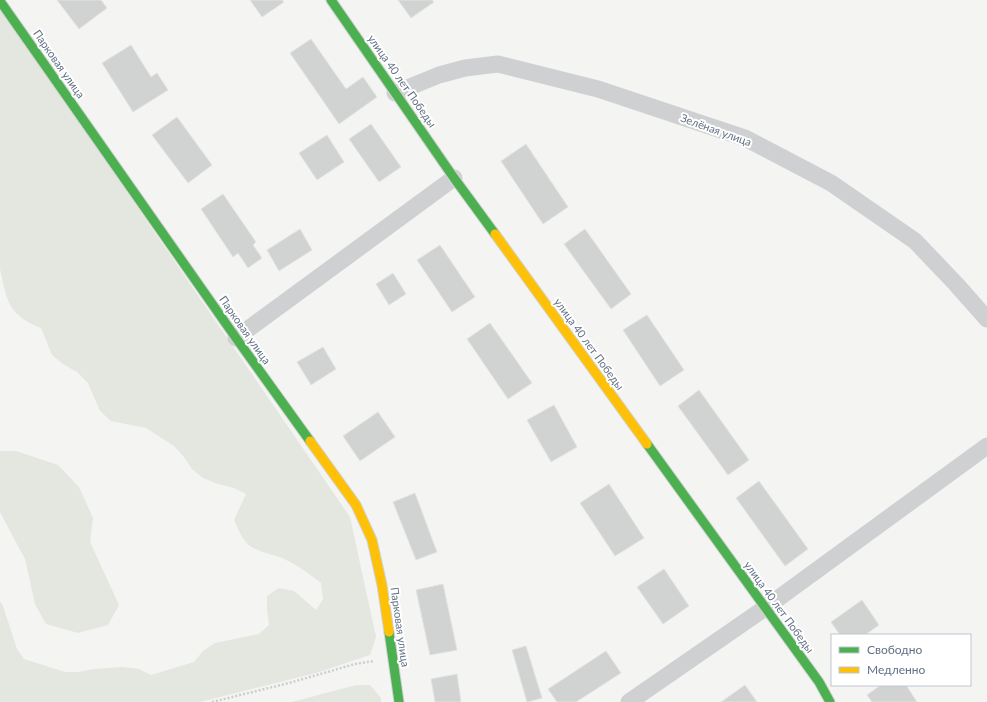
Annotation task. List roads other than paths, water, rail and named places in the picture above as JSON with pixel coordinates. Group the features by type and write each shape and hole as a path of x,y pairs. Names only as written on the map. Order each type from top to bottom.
{"street":[{"name":"улица 40 лет Победы","path":"331,0 454,178 819,682 830,702"},
{"name":"Парковая улица","path":"0,1 236,338 356,505 372,540 382,585 399,702"},
{"name":"Зелёная улица","path":"395,93 465,68 498,64 598,89 745,138 831,183 915,242 956,284 987,319"},
{"path":"236,338 454,178"},
{"path":"629,702 765,608 987,446"}]}
